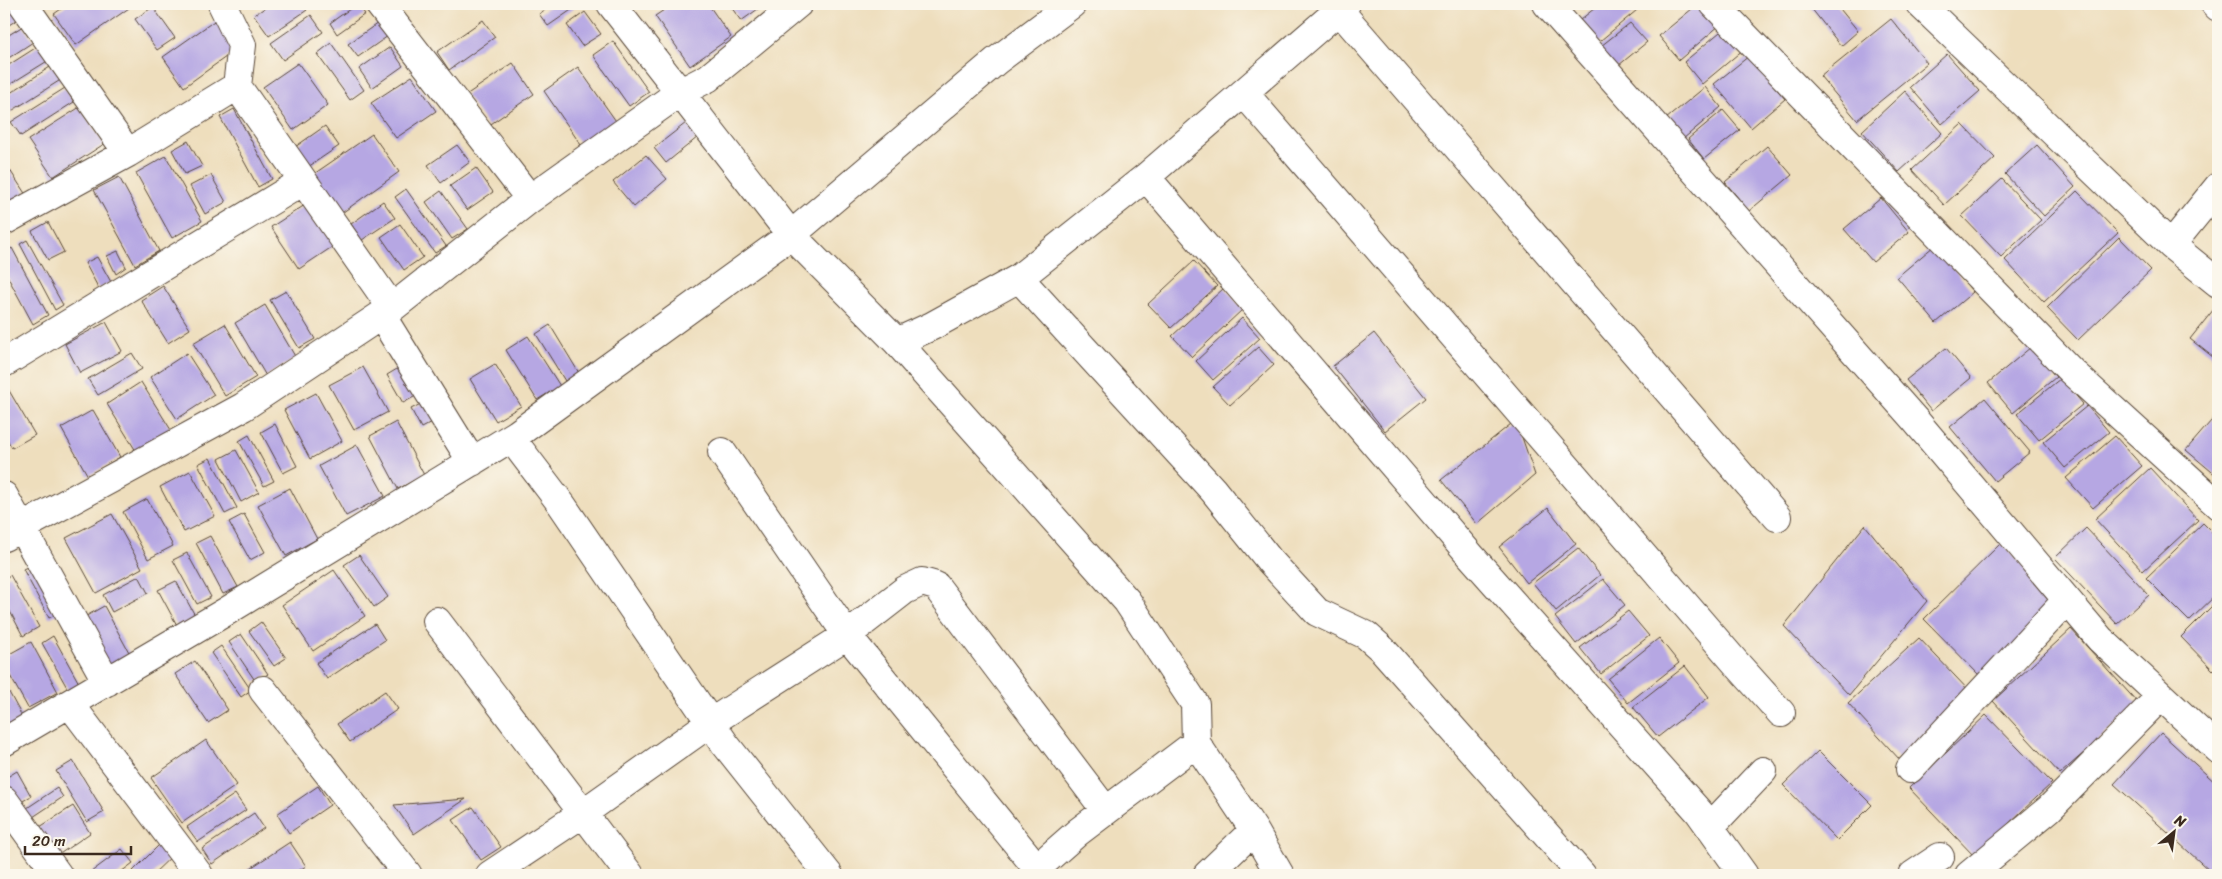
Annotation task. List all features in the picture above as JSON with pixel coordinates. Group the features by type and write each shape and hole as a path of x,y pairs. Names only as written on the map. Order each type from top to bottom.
{"street":[{"path":"24,4 128,153"},
{"path":"222,4 242,45 237,86 387,312 472,462"},
{"path":"379,4 530,199"},
{"path":"610,4 790,235 897,342 1127,600 1195,704 1196,743 1254,830 1280,875"},
{"path":"13,531 243,407 387,312 530,199 679,93 708,78 798,4"},
{"path":"4,742 227,611 511,438 790,235 996,60 1072,4"},
{"path":"1547,4 1908,412 2100,639 2218,749"},
{"path":"1714,4 2071,371 2218,505"},
{"path":"1920,4 2171,245 2218,283"},
{"path":"2215,4 2218,7"},
{"path":"897,342 932,326 1019,278 1146,177 1342,6 1776,517"},
{"path":"4,221 128,153 237,86"},
{"path":"1244,93 1781,713"},
{"path":"1146,177 1471,556 1699,812 1744,875"},
{"path":"4,363 302,182"},
{"path":"2171,245 2218,187"},
{"path":"1019,278 1213,490 1283,576 1318,612 1366,635 1383,650 1582,875"},
{"path":"511,438 562,505 710,723 829,875"},
{"path":"722,452 847,635 1035,871 1106,811 1196,743"},
{"path":"4,496 13,531 107,682"},
{"path":"490,875 583,813 710,723 847,635 905,590 922,582 936,586 1106,811"},
{"path":"1910,769 2067,600"},
{"path":"437,621 630,875"},
{"path":"264,690 408,875"},
{"path":"1968,875 2049,808 2161,696"},
{"path":"70,704 200,875"},
{"path":"1710,827 1763,771"},
{"path":"4,800 58,875"},
{"path":"1207,875 1254,830"},
{"path":"1913,875 1940,857"}],"building":[{"path":"4,4 11,4 20,18 4,28"},
{"path":"68,4 126,4 129,8 76,45 54,14"},
{"path":"271,4 302,4 307,10 269,36 254,15"},
{"path":"357,4 365,14 337,34 330,23"},
{"path":"553,4 580,4 548,26 539,14"},
{"path":"673,4 708,4 731,37 690,66 655,16"},
{"path":"729,4 755,4 758,9 741,21"},
{"path":"1600,4 1631,4 1637,10 1594,46 1575,24"},
{"path":"1698,4 1702,4 1720,25 1679,60 1659,36"},
{"path":"1816,4 1836,4 1858,31 1841,46 1811,8"},
{"path":"153,7 175,38 157,50 135,19"},
{"path":"585,12 601,34 582,46 567,25"},
{"path":"311,15 323,32 283,60 271,43"},
{"path":"217,19 237,49 184,87 163,57"},
{"path":"1891,19 1927,63 1857,120 1820,76"},
{"path":"483,20 495,37 449,70 437,52"},
{"path":"378,23 388,36 358,57 348,44"},
{"path":"1630,23 1647,42 1613,70 1596,50"},
{"path":"23,26 33,42 4,61 4,38"},
{"path":"1726,27 1744,49 1702,84 1684,62"},
{"path":"613,41 649,92 629,106 593,55"},
{"path":"331,43 364,90 350,100 317,54"},
{"path":"40,45 49,60 4,88 4,68"},
{"path":"390,47 403,66 372,88 359,69"},
{"path":"1947,54 1980,91 1942,124 1910,87"},
{"path":"1749,56 1785,99 1751,128 1714,84"},
{"path":"298,63 328,105 293,130 263,87"},
{"path":"513,63 534,94 488,126 466,95"},
{"path":"53,65 62,79 10,112 4,103 4,97"},
{"path":"578,67 618,124 583,148 544,91"},
{"path":"412,76 436,111 396,138 371,103"},
{"path":"1705,87 1721,107 1683,139 1666,119"},
{"path":"65,88 74,102 21,136 11,122"},
{"path":"1905,91 1942,133 1899,172 1862,131"},
{"path":"80,107 104,144 53,177 28,140"},
{"path":"234,109 272,179 258,187 220,117"},
{"path":"1723,110 1740,130 1704,159 1688,139"},
{"path":"686,123 698,137 666,163 654,148"},
{"path":"1962,124 1995,158 1944,205 1912,170"},
{"path":"325,126 339,146 308,167 295,147"},
{"path":"372,134 399,172 339,215 311,176"},
{"path":"188,141 202,166 185,174 172,150"},
{"path":"457,145 470,162 441,183 428,165"},
{"path":"2037,145 2075,187 2044,216 2005,174"},
{"path":"1767,146 1792,175 1749,211 1725,182"},
{"path":"646,155 667,179 634,207 613,182"},
{"path":"166,156 202,221 172,238 136,173"},
{"path":"4,161 26,195 4,209"},
{"path":"476,168 493,192 467,210 450,186"},
{"path":"211,175 226,202 205,214 190,186"},
{"path":"119,177 159,251 135,265 94,190"},
{"path":"2002,179 2041,220 2001,257 1962,216"},
{"path":"406,189 446,246 435,253 395,197"},
{"path":"441,191 468,229 452,239 426,202"},
{"path":"2077,191 2118,233 2044,302 2005,260"},
{"path":"1881,198 1909,232 1873,262 1844,229"},
{"path":"383,201 395,218 362,240 351,224"},
{"path":"308,203 335,245 299,269 271,227"},
{"path":"48,222 64,252 48,260 32,231"},
{"path":"400,224 423,257 404,270 381,237"},
{"path":"2119,237 2151,270 2078,340 2047,308"},
{"path":"27,240 63,305 55,310 20,244"},
{"path":"1934,246 1973,292 1936,323 1897,277"},
{"path":"12,248 48,315 33,324 4,270 4,253"},
{"path":"118,251 126,267 116,274 107,256"},
{"path":"97,257 111,282 99,289 85,263"},
{"path":"1194,261 1217,286 1171,328 1148,304"},
{"path":"163,286 190,329 168,343 141,300"},
{"path":"1224,288 1243,309 1192,357 1172,336"},
{"path":"286,291 315,339 299,348 270,300"},
{"path":"2218,304 2218,361 2190,339"},
{"path":"265,305 296,358 266,376 235,323"},
{"path":"1242,318 1260,338 1213,380 1196,361"},
{"path":"106,322 122,351 80,373 65,344"},
{"path":"225,324 256,377 225,396 193,343"},
{"path":"550,325 579,373 565,381 536,334"},
{"path":"1374,333 1426,398 1385,431 1333,366"},
{"path":"528,336 560,386 537,400 506,350"},
{"path":"1258,347 1274,365 1230,405 1213,387"},
{"path":"2031,347 2056,377 2013,413 1988,383"},
{"path":"1946,348 1971,378 1931,411 1906,380"},
{"path":"132,353 142,369 98,395 88,379"},
{"path":"187,353 214,395 177,419 150,377"},
{"path":"407,363 423,392 403,403 387,375"},
{"path":"495,364 521,406 496,421 470,379"},
{"path":"363,367 388,412 354,430 329,385"},
{"path":"2061,378 2083,404 2039,440 2017,414"},
{"path":"4,382 35,435 12,448 4,434"},
{"path":"141,382 171,430 136,451 107,404"},
{"path":"316,393 342,441 310,459 284,410"},
{"path":"432,398 442,417 421,428 411,409"},
{"path":"1985,398 2030,452 1995,481 1950,427"},
{"path":"2087,406 2109,432 2065,468 2043,442"},
{"path":"93,410 120,457 88,476 61,428"},
{"path":"2218,413 2218,477 2186,450"},
{"path":"1516,420 1535,475 1477,524 1441,480"},
{"path":"396,422 424,475 398,489 370,436"},
{"path":"275,424 297,466 283,473 261,432"},
{"path":"249,435 274,481 264,486 239,441"},
{"path":"2115,436 2142,466 2093,508 2066,478"},
{"path":"357,445 385,496 346,516 319,466"},
{"path":"236,450 259,492 241,502 219,459"},
{"path":"210,458 237,508 225,514 198,464"},
{"path":"2150,468 2198,520 2143,571 2095,519"},
{"path":"190,471 215,516 184,532 160,487"},
{"path":"290,488 317,539 286,556 258,505"},
{"path":"147,499 173,546 148,559 123,512"},
{"path":"1548,508 1576,544 1527,583 1499,547"},
{"path":"112,514 142,568 96,593 66,538"},
{"path":"244,514 265,552 250,560 229,522"},
{"path":"2203,523 2218,538 2218,593 2189,621 2146,578"},
{"path":"1865,525 1927,601 1849,695 1784,626"},
{"path":"2086,528 2149,595 2117,624 2055,558"},
{"path":"210,536 238,587 223,594 196,543"},
{"path":"2001,543 2060,602 1983,679 1924,619"},
{"path":"1578,548 1600,575 1556,611 1533,583"},
{"path":"187,553 211,597 197,604 173,560"},
{"path":"359,555 388,597 374,607 344,565"},
{"path":"35,563 61,612 49,618 23,569"},
{"path":"334,570 365,616 313,651 282,605"},
{"path":"10,575 39,627 23,636 4,600 4,579"},
{"path":"139,576 148,593 112,612 103,595"},
{"path":"1603,579 1625,605 1576,644 1555,617"},
{"path":"176,581 197,619 179,629 158,590"},
{"path":"2218,600 2218,665 2213,670 2181,637"},
{"path":"104,606 131,656 107,668 81,619"},
{"path":"1628,611 1649,636 1601,674 1580,648"},
{"path":"261,622 286,658 274,666 249,631"},
{"path":"375,624 385,640 327,679 316,663"},
{"path":"2071,629 2139,704 2060,774 1993,701"},
{"path":"241,634 268,674 256,682 229,642"},
{"path":"53,636 80,685 69,691 42,643"},
{"path":"1659,638 1679,663 1628,703 1608,679"},
{"path":"1919,638 1972,694 1900,760 1848,703"},
{"path":"31,642 58,692 28,708 4,665 4,657"},
{"path":"221,646 251,690 241,697 211,653"},
{"path":"195,661 228,710 208,723 175,674"},
{"path":"1685,666 1709,697 1658,737 1633,707"},
{"path":"4,683 24,720 4,730"},
{"path":"385,691 398,709 350,742 337,724"},
{"path":"1986,715 2052,783 1974,856 1909,788"},
{"path":"2161,733 2218,785 2218,864 2211,872 2114,784"},
{"path":"206,740 237,785 182,823 151,778"},
{"path":"1818,751 1872,805 1837,840 1783,785"},
{"path":"73,761 104,812 87,822 56,771"},
{"path":"17,771 31,796 15,806 4,786 4,779"},
{"path":"318,786 330,805 289,833 277,814"},
{"path":"57,788 63,797 27,821 21,812"},
{"path":"235,794 246,810 198,842 187,827"},
{"path":"466,799 414,834 394,805"},
{"path":"73,806 90,833 51,860 32,832"},
{"path":"473,807 501,847 481,860 453,820"},
{"path":"254,813 264,828 212,864 202,849"},
{"path":"162,842 174,854 152,875 137,875 133,871"},
{"path":"290,842 306,866 292,875 240,875"},
{"path":"122,849 133,863 117,875 87,875"},
{"path":"385,868 390,875 373,875"},
{"path":"530,871 588,874 588,875 533,875"}]}
